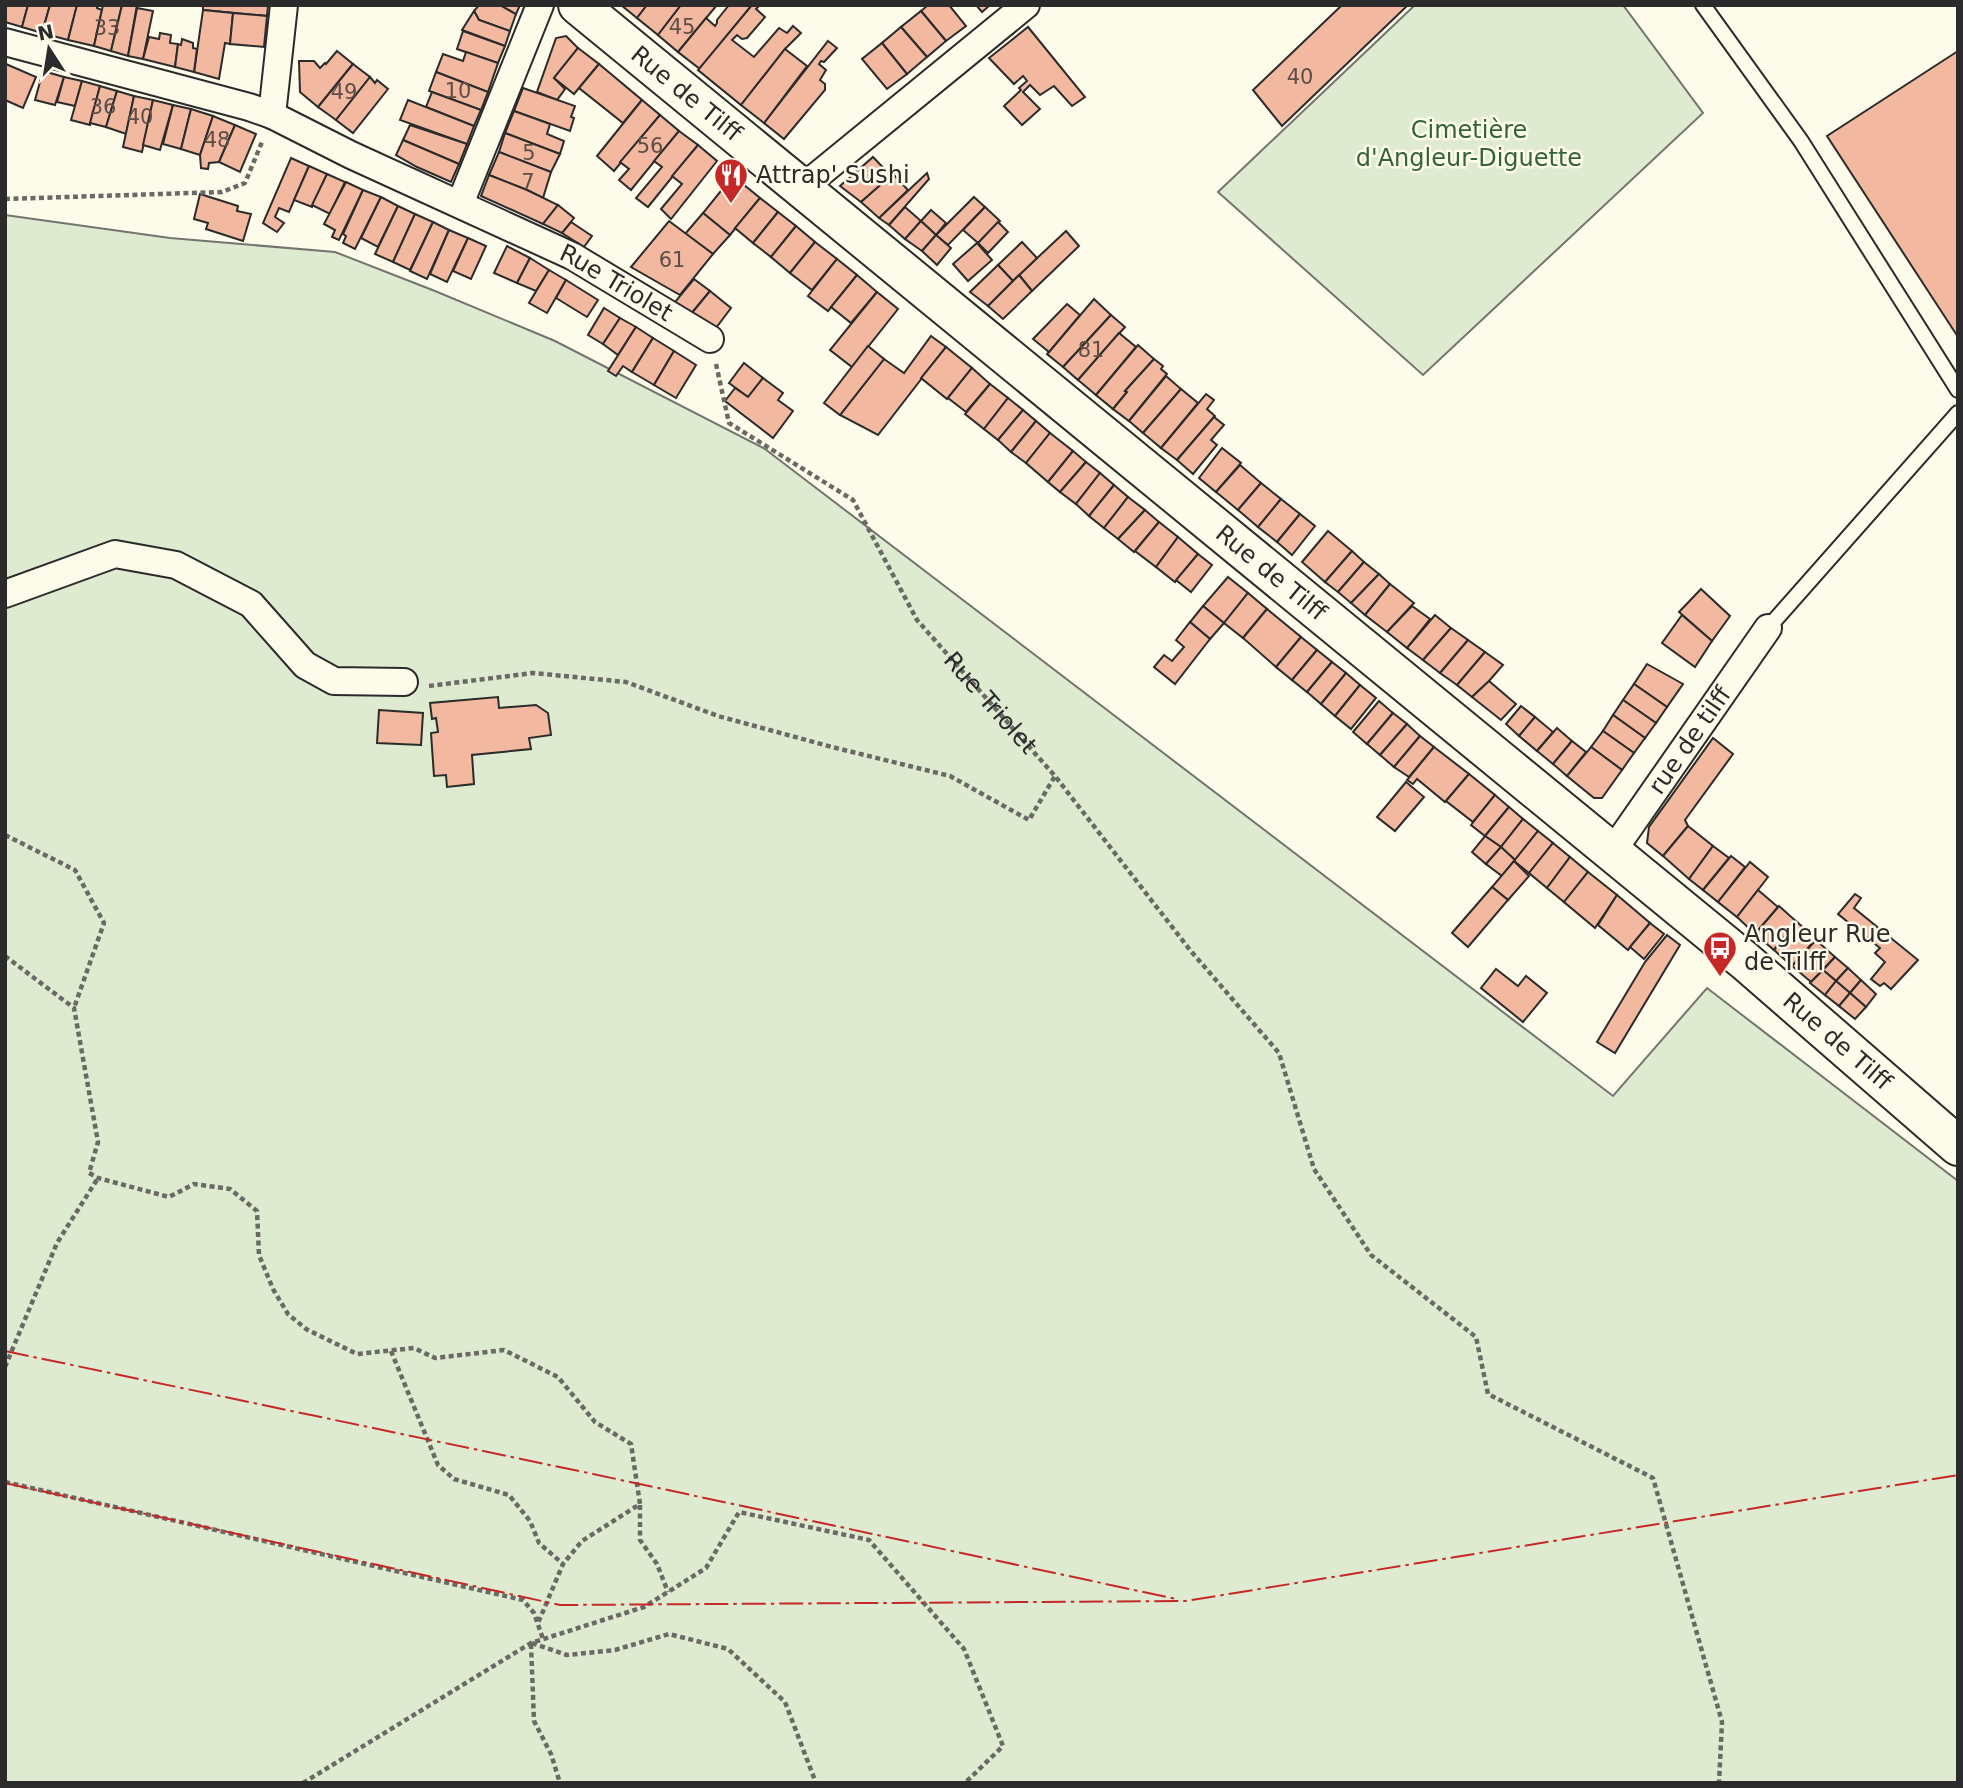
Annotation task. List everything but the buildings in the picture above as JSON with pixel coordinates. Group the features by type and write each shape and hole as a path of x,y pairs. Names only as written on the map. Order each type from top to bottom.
{"main road":[{"name":"Rue de Tilff","path":"578,5 1745,961 1958,1146"}],"street":[{"path":"272,115 284,5"},
{"path":"460,204 540,5"},
{"path":"802,188 1026,5"},
{"name":"Rue Triolet","path":"5,41 272,115 351,155 572,256 710,339"},
{"path":"5,594 115,554 176,565 251,604 305,666 334,681 404,682"},
{"name":"rue de tilff","path":"1612,852 1768,628"}],"lane":[{"path":"1703,5 1801,141 1958,390"},
{"path":"1768,628 1958,413"}],"path":[{"path":"5,199 222,192 244,183 272,115"},
{"name":"Rue Triolet","path":"404,682 430,686 533,673 626,682 718,716 950,776 1029,820 1055,776 917,620 853,500 729,423 710,339"},
{"path":"1055,776 1190,950 1279,1053 1314,1168 1371,1255 1476,1337 1488,1394 1653,1478 1722,1722 1719,1783"},
{"path":"5,835 75,870 104,923 74,1008 98,1142 89,1172 98,1178 169,1197 194,1184 230,1189 257,1211 259,1255 273,1289 288,1314 306,1329 357,1354 414,1348 435,1358 504,1350 558,1377 595,1422 631,1444 640,1504 640,1540 657,1564 668,1592"},
{"path":"5,956 74,1008"},
{"path":"5,1367 57,1243 98,1178"},
{"path":"391,1351 438,1465 454,1479 509,1495 530,1521 539,1543 563,1564"},
{"path":"5,1482 523,1600 534,1613 543,1639"},
{"path":"538,1623 563,1564 582,1541 640,1504"},
{"path":"303,1783 531,1643 644,1607 706,1568 739,1512 869,1540 964,1649 1003,1746 965,1783"},
{"path":"531,1643 567,1656 615,1650 669,1634 728,1649 785,1702 816,1783"},
{"path":"531,1643 534,1721 551,1754 560,1783"}],"green space":[{"name":"Cimetière d'Angleur-Diguette","path":"1415,5 1623,5 1703,113 1423,375 1218,192"},
{"path":"5,215 170,238 335,252 555,341 765,449 1613,1096 1707,988 1958,1181 1958,1783 5,1783"}],"power":[{"path":"5,1351 1176,1599"},
{"path":"5,1483 560,1605 1186,1601 1958,1475"}],"place":[{"name":"Attrap' Sushi","path":"731,205"},
{"name":"Angleur Rue de Tilff","path":"1720,978"}]}
